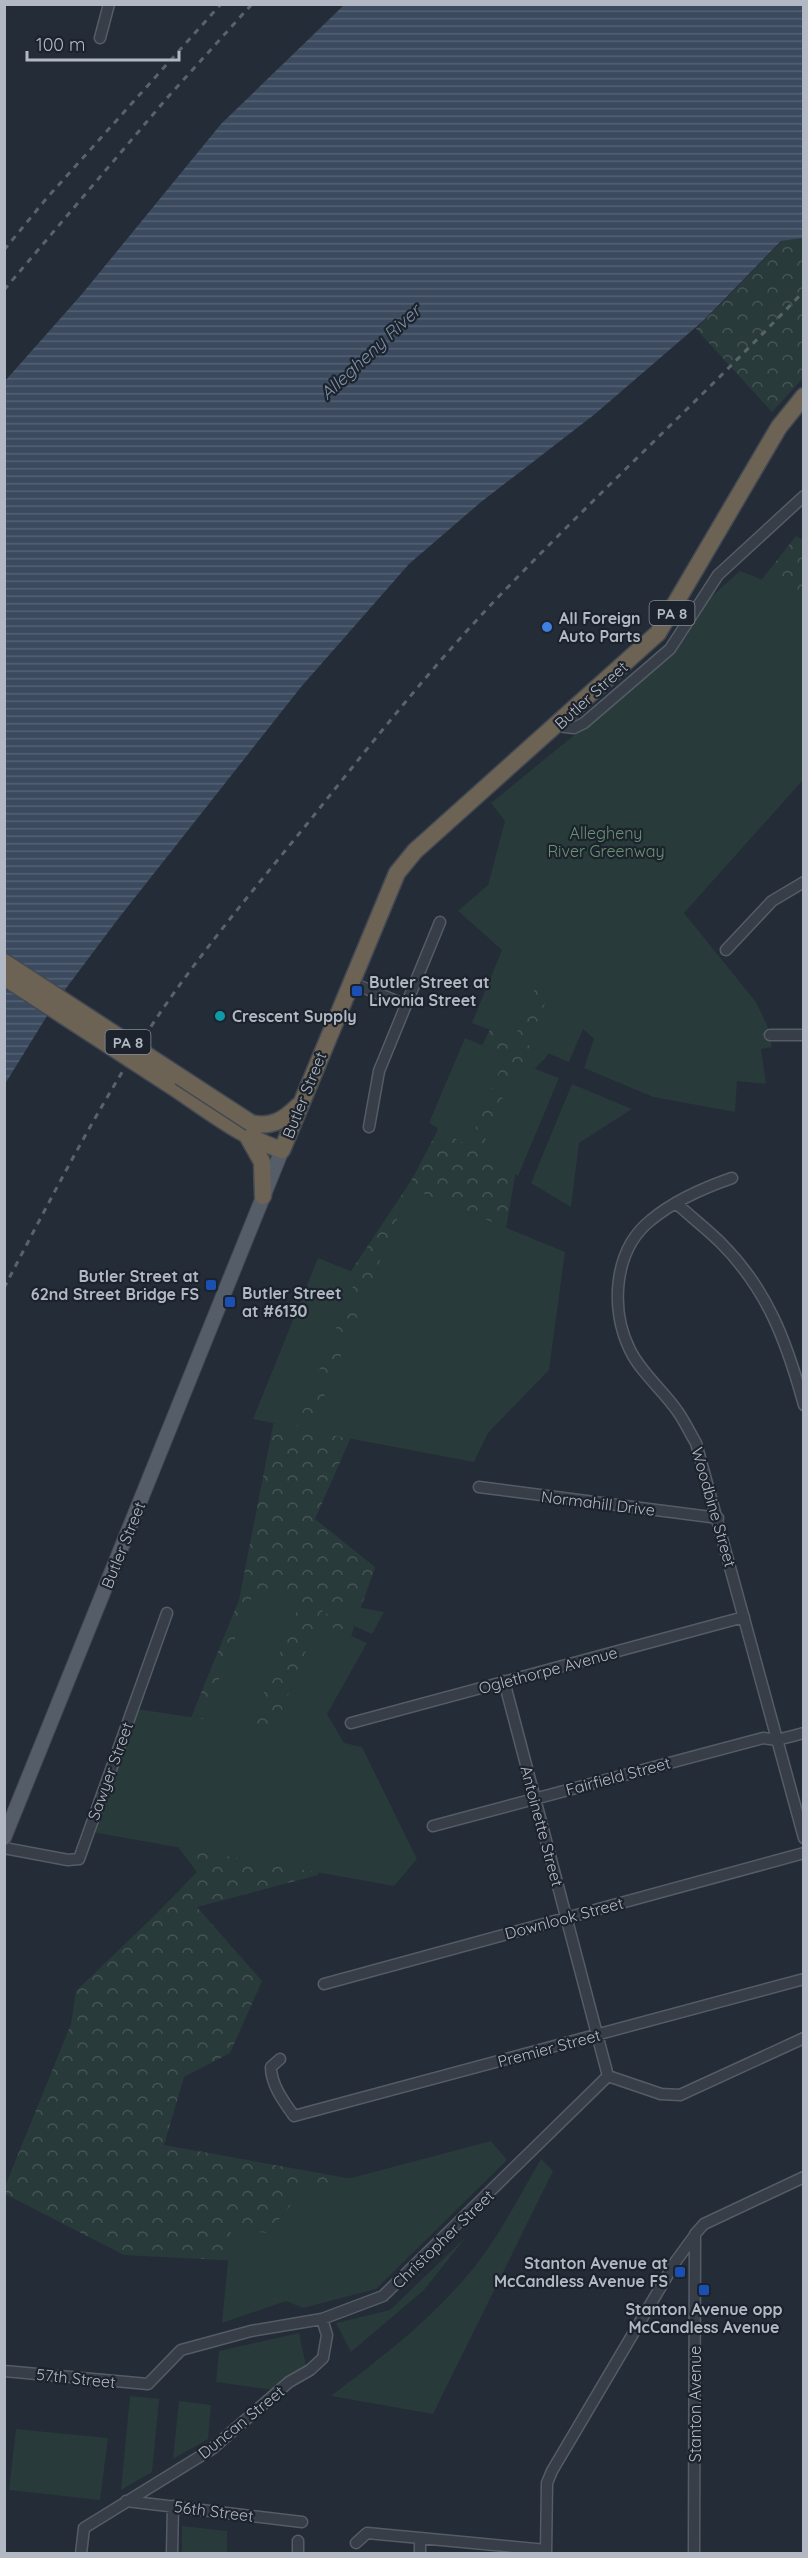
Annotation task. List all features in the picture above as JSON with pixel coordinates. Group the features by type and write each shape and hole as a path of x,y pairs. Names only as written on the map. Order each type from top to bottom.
{"highway":[{"name":"Butler Street","path":"282,1150 388,891 403,865 643,649 664,625 772,439 804,396"},
{"name":"PA 8","path":"4,962 282,1150"},
{"name":"PA 8","path":"4,977 257,1133"},
{"name":"PA 8","path":"257,1133 287,1116 301,1102"},
{"path":"257,1133 264,1170 263,1196"}],"main road":[{"name":"Butler Street","path":"4,1838 282,1150"}],"street":[{"path":"100,38 109,4"},
{"path":"557,726 574,728 584,723 670,649 718,575 804,496"},
{"path":"726,950 772,901 804,882"},
{"path":"369,1127 376,1082 440,922"},
{"path":"350,982 406,1005"},
{"path":"770,1035 804,1035"},
{"name":"Woodbine Street","path":"732,1178 697,1190 640,1231 628,1251 620,1275 617,1302 621,1327 631,1352 678,1412 696,1443 804,1838"},
{"path":"676,1203 720,1242 764,1296 781,1333 801,1387 804,1405"},
{"name":"Normahill Drive","path":"479,1487 718,1518"},
{"name":"Sawyer Street","path":"4,1848 68,1860 79,1858 167,1613"},
{"name":"Oglethorpe Avenue","path":"351,1722 744,1617"},
{"name":"Antoinette Street","path":"504,1681 608,2076"},
{"name":"Fairfield Street","path":"433,1826 763,1738 777,1740 804,1733"},
{"name":"Downlook Street","path":"324,1984 804,1853"},
{"name":"Premier Street","path":"280,2059 271,2067 272,2078 294,2116 804,1979"},
{"path":"608,2076 661,2094 680,2094 804,2038"},
{"name":"Christopher Street","path":"148,2384 181,2350 251,2331 322,2319 383,2296 403,2280 608,2076"},
{"path":"356,2543 367,2533 546,2552 547,2482 676,2261 704,2224 804,2177"},
{"name":"Stanton Avenue","path":"694,2553 695,2234"},
{"name":"Duncan Street","path":"81,2553 84,2528 212,2449 289,2382 310,2370 323,2358 327,2335 322,2319"},
{"name":"57th Street","path":"4,2371 148,2384"},
{"name":"56th Street","path":"126,2501 302,2522"},
{"path":"172,2553 173,2506"},
{"path":"420,2538 420,2553"},
{"path":"298,2541 298,2553"}],"green space":[{"path":"803,238 803,378 772,412 696,329 782,241"},
{"path":"796,536 803,540 803,667 651,939 533,1071 504,1240 383,1364 315,1519 375,1567 320,1725 318,1875 197,1907 262,1981 230,2053 184,2077 164,2145 391,2186 260,2262 124,2255 5,2194 4,2189 71,2024 76,1991 197,1872 152,1813 239,1600 280,1390 347,1277 411,1181 484,1042 542,920 679,685"},
{"name":"Allegheny River Greenway","path":"740,571 803,595 803,780 684,913 756,1002 767,1025 772,1047 761,1049 766,1084 737,1081 735,1112 653,1097 584,1068 594,1039 583,1029 569,1062 528,1045 548,996 537,984 514,1039 472,1023 502,950 458,911 488,885 505,821 491,803 621,697 684,637 703,604"},
{"path":"465,1038 506,1055 468,1146 429,1123"},
{"path":"517,1062 559,1078 518,1176 480,1153"},
{"path":"572,1084 632,1109 579,1143 571,1207 531,1183"},
{"path":"410,1188 565,1252 549,1370 488,1433 474,1462 310,1431"},
{"path":"318,1258 358,1274 296,1428 253,1419"},
{"path":"255,1589 302,1597 250,1728 273,1732 318,1621 367,1643 327,1714 344,1743 362,1747 417,1859 394,1886 92,1832 137,1709 203,1719"},
{"path":"327,1601 384,1612 372,1634 322,1612"},
{"path":"491,2141 507,2160 376,2289 303,2308 286,2301 222,2323 231,2229 268,2233 302,2191"},
{"path":"541,2159 553,2171 433,2414 331,2396 411,2332 466,2277 498,2234"},
{"path":"466,2237 424,2290 351,2352 336,2323 390,2310"},
{"path":"299,2333 306,2366 275,2390 216,2382 219,2351"},
{"path":"130,2396 159,2399 152,2472 121,2490"},
{"path":"179,2401 211,2405 208,2439 173,2459"},
{"path":"16,2429 108,2438 100,2500 9,2490"},
{"path":"182,2526 227,2531 227,2553 182,2553"}],"water":[{"name":"Allegheny River","path":"344,5 803,5 803,238 781,241 703,321 595,414 481,502 409,564 301,687 118,919 55,1003 5,1084 5,381 82,294 221,124"}],"railway":[{"path":"4,250 46,199 221,4"},
{"path":"4,290 167,98 252,4"},
{"path":"4,1288 72,1159 146,1034 203,953 244,901 404,704 480,616 804,291"}],"place":[{"name":"All Foreign Auto Parts","path":"547,627"},
{"name":"Butler Street at Livonia Street","path":"357,991"},
{"name":"Crescent Supply","path":"220,1016"},
{"name":"Butler Street at 62nd Street Bridge FS","path":"211,1285"},
{"name":"Butler Street at #6130","path":"230,1302"},
{"name":"Stanton Avenue at McCandless Avenue FS","path":"680,2272"},
{"name":"Stanton Avenue opp McCandless Avenue","path":"704,2290"}]}
